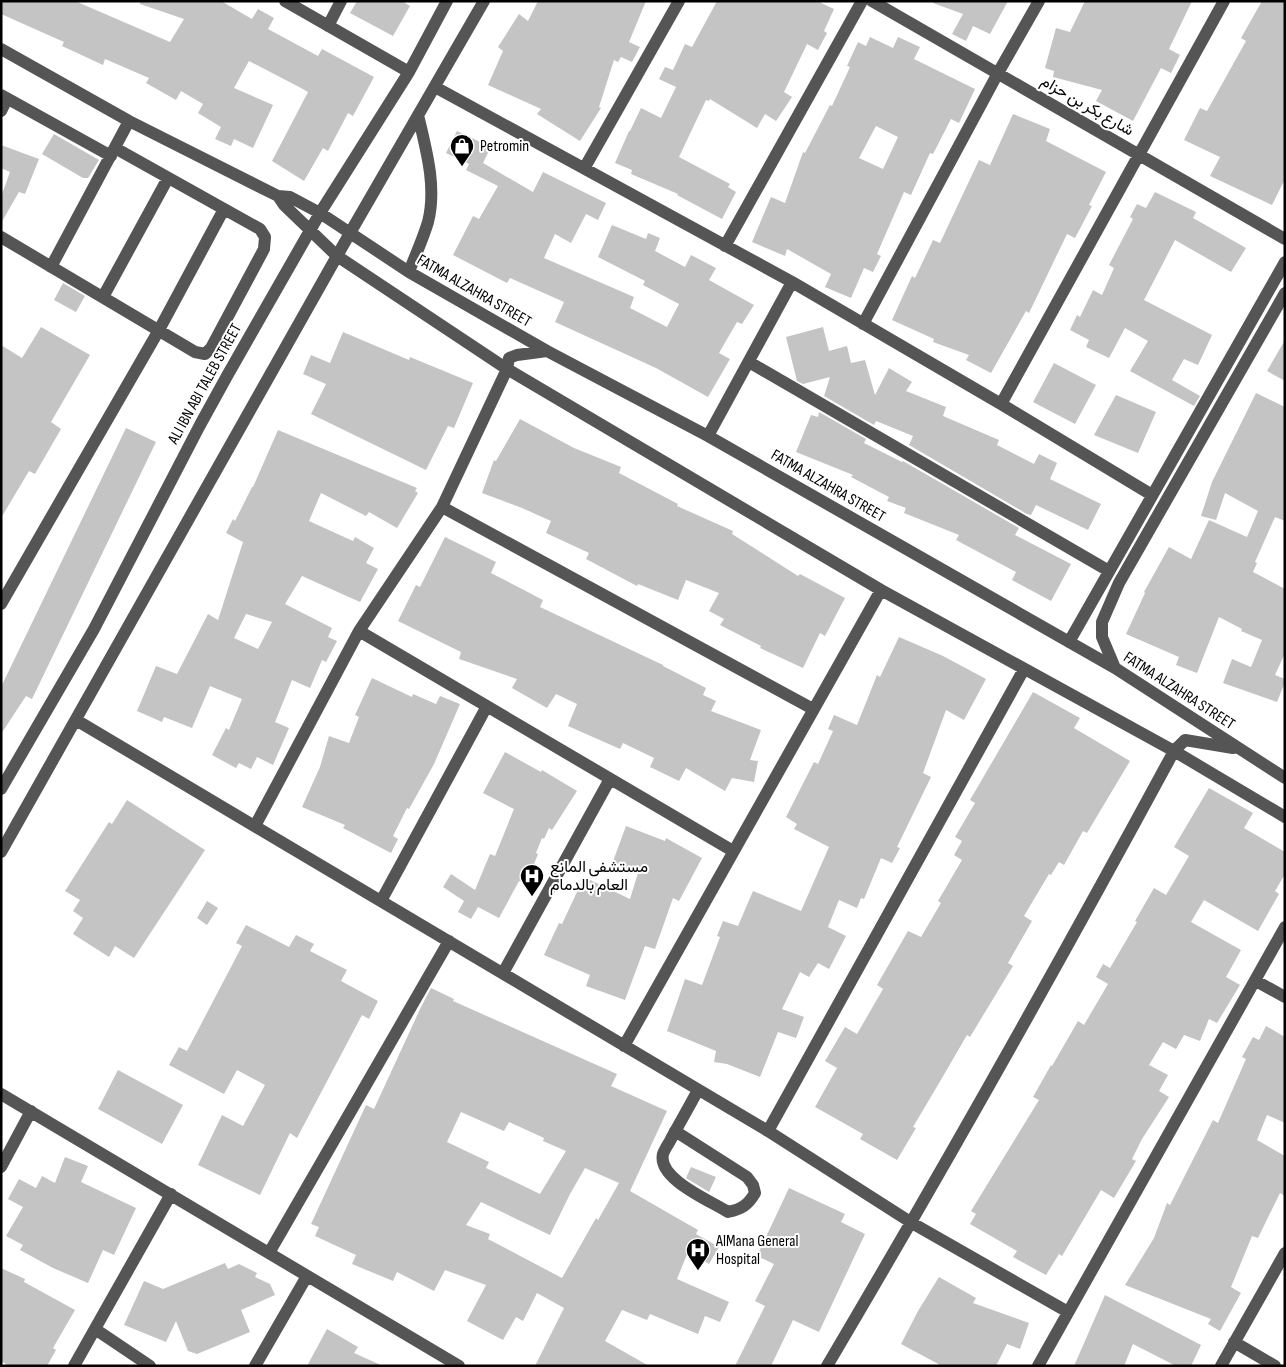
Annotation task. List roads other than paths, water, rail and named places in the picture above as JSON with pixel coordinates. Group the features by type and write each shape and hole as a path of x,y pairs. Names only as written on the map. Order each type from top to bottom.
{"street":[{"path":"284,1 409,72"},
{"path":"328,26 341,1"},
{"name":"ALI IBN ABI TALEB STREET","path":"1,789 94,629 200,425 320,213 409,72 447,1"},
{"path":"1,852 350,233 484,1"},
{"path":"585,168 679,1"},
{"path":"725,246 862,1"},
{"name":"شارع بكر بن حزام","path":"872,1 1285,239"},
{"path":"863,324 1038,1"},
{"path":"1001,404 1224,1"},
{"path":"1,49 129,121 278,196 284,205 337,256 507,370 881,590 1174,751 1285,817"},
{"path":"435,86 792,282 1152,495"},
{"path":"1,111 4,97 168,178 260,229 265,237 264,249 211,348 205,354 195,352 1,237"},
{"path":"410,272 428,222 430,208 428,155 418,115"},
{"path":"51,267 129,121"},
{"path":"103,297 168,178"},
{"name":"FATMA ALZAHRA STREET","path":"278,196 290,197 320,213 410,272 547,352 708,436 1115,668 1240,750 1283,773"},
{"path":"1,604 159,330 224,209"},
{"path":"1069,642 1285,262"},
{"path":"708,436 792,282"},
{"path":"1115,668 1102,637 1102,622 1115,591 1285,293"},
{"path":"255,826 359,631 442,507 507,370 509,358 517,354 547,352"},
{"path":"749,362 1109,571"},
{"path":"442,507 813,709"},
{"path":"624,1046 881,590"},
{"path":"359,631 733,851"},
{"path":"768,1131 1024,669"},
{"path":"380,900 487,706"},
{"path":"76,720 768,1131 912,1223 1068,1312"},
{"path":"827,1366 912,1223 1174,751 1185,740 1240,750"},
{"path":"503,974 610,779"},
{"path":"1038,1366 1285,927"},
{"path":"269,1253 449,941"},
{"path":"1256,981 1285,997"},
{"path":"676,1131 747,1178 753,1185 755,1193 749,1203 739,1209 728,1212 674,1179 667,1171 663,1161 663,1153 698,1090"},
{"path":"1,1094 307,1276 442,1362 459,1366"},
{"path":"1,1167 31,1112"},
{"path":"74,1366 171,1194"},
{"path":"1221,1366 1285,1253"},
{"path":"255,1366 307,1276"},
{"path":"95,1329 150,1366"},
{"path":"1234,1342 1275,1366"}],"place":[{"name":"Petromin","path":"462,167"},
{"name":"مستشفى المانع العام بالدمام","path":"532,897"},
{"name":"AlMana General Hospital","path":"698,1271"}]}
